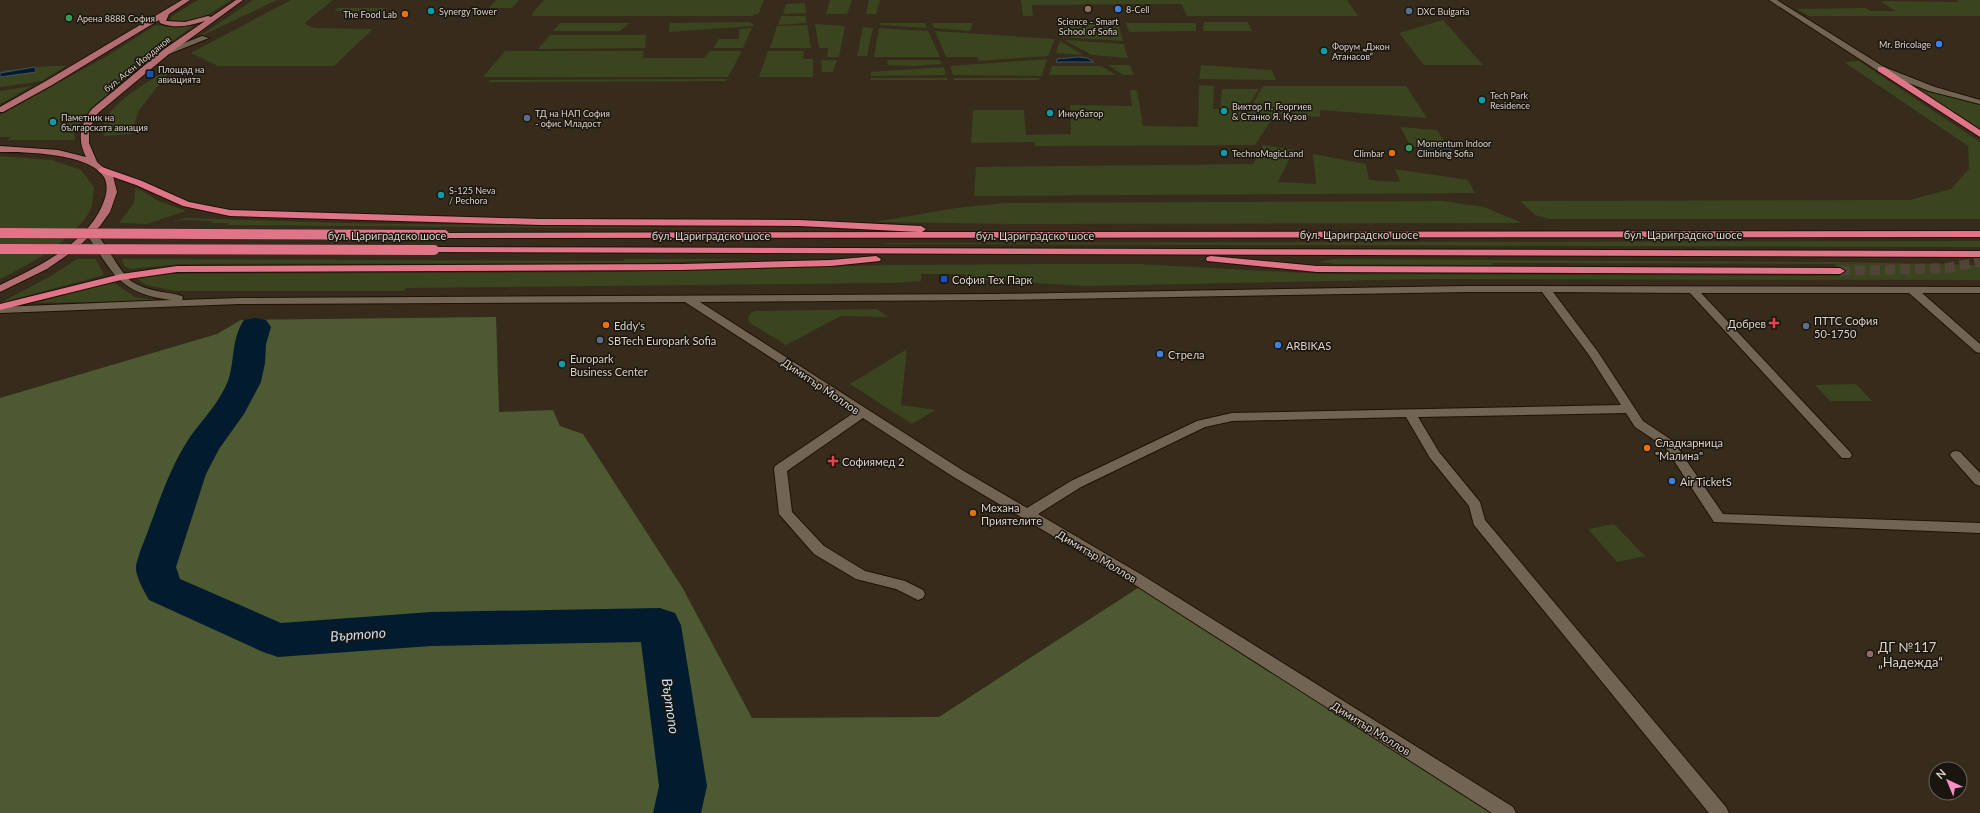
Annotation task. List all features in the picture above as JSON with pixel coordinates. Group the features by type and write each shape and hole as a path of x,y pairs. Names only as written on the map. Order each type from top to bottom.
{"highway":[{"path":"1881,69 1980,134"},
{"path":"102,170 139,183 186,204 230,213 540,222 800,223 903,227 980,235"},
{"name":"бул. Цариградско шосе","path":"0,233 444,236 1980,234"},
{"name":"бул. Цариградско шосе","path":"0,249 1980,254"},
{"path":"0,308 120,277 177,269 674,267 816,263 963,252"},
{"path":"1132,252 1317,269 1840,271"}],"main road":[{"path":"0,110 49,83 188,0"},
{"name":"бул. Асен Йорданов","path":"94,164 84,147 84,128 88,119 95,111 166,52 240,0"},
{"path":"166,13 162,19 162,22 175,24 198,21 221,13"},
{"path":"0,149 55,152 77,156 94,164 102,170 108,177 112,187 111,199 105,212 89,231 54,259 0,289"}],"street":[{"path":"1772,0 1881,69 1921,86 1980,102"},
{"path":"166,52 205,38"},
{"path":"89,231 98,242 120,277 132,286 148,293 223,302"},
{"path":"0,308 223,302 688,299 1546,290 1980,290"},
{"path":"1546,290 1594,354 1639,424 1669,444 1719,519 1980,528"},
{"path":"1693,290 1846,454"},
{"path":"1912,290 1980,350"},
{"name":"Димитър Моллов","path":"688,299 862,414 957,474 1028,514 1137,579 1507,813"},
{"path":"1028,514 1076,484 1201,424 1232,416 1629,409"},
{"path":"1410,413 1434,456 1475,505 1478,522 1720,813"},
{"path":"862,414 780,469 786,514 819,550 861,575 900,585 918,594"},
{"path":"1956,455 1980,481"}],"green space":[{"path":"198,0 231,0 210,13 194,20 178,22 170,20 172,16"},
{"path":"253,0 277,0 197,38"},
{"path":"291,0 333,0 305,23 306,25 315,28 373,29 334,66 218,66 191,53"},
{"path":"496,0 519,0 512,8 489,8"},
{"path":"544,0 764,0 759,13 752,16 531,15"},
{"path":"830,0 852,0 847,14 826,14"},
{"path":"869,0 880,0 876,14 866,14"},
{"path":"1021,0 1347,0 1358,16 1187,16 1181,4 1032,5 1033,16 1023,16"},
{"path":"1957,0 1980,0 1980,16 1809,16 1797,9 1866,8 1870,11 1895,11 1881,1 1959,2"},
{"path":"805,3 806,13 783,14 786,4"},
{"path":"338,8 385,8 383,15 376,15 378,11 334,11"},
{"path":"781,16 806,16 806,23 778,25"},
{"path":"1443,20 1483,65 1424,65 1399,33"},
{"path":"750,22 753,26 669,32 670,23"},
{"path":"1064,22 1118,23 1123,41 1061,37"},
{"path":"1204,22 1248,22 1252,31 1203,31"},
{"path":"560,23 630,23 620,31 553,31"},
{"path":"880,23 925,23 927,28 880,25"},
{"path":"932,23 973,23 970,31 934,28"},
{"path":"1126,23 1196,23 1196,31 1129,32"},
{"path":"815,24 845,26 839,57 827,57 828,48 819,48"},
{"path":"156,25 171,27 194,25 150,58 92,107 77,127 74,133 75,140 8,140 11,137 0,137 0,115 107,56"},
{"path":"807,25 811,48 770,48 777,26"},
{"path":"863,27 873,28 867,56 857,56"},
{"path":"752,28 743,48 713,48 719,39 739,39 739,29"},
{"path":"879,28 928,31 940,57 874,57"},
{"path":"935,31 1055,39 1048,56 979,61 977,57 946,57"},
{"path":"550,35 646,35 645,48 538,49"},
{"path":"1064,40 1124,44 1128,58 1092,55"},
{"path":"1060,41 1083,55 1056,53"},
{"path":"505,51 644,51 643,58 704,58 710,51 742,51 728,77 483,77"},
{"path":"768,51 804,51 803,59 813,59 813,77 759,77"},
{"path":"1047,59 1042,76 953,75 950,66"},
{"path":"821,60 837,60 833,72 822,72"},
{"path":"887,60 940,60 942,64 913,66 888,65"},
{"path":"1859,61 1980,142 1980,219 1549,219 1535,215 1520,201 1910,200 1951,189 1969,169 1968,146 1844,62"},
{"path":"1108,65 1130,65 1134,75 1123,75"},
{"path":"1201,65 1272,70 1276,80 1199,79"},
{"path":"66,66 42,81 0,87 0,77 36,71 35,67"},
{"path":"172,66 170,71 139,110 131,134 104,136 104,122 112,110 127,96"},
{"path":"1052,66 1101,66 1116,75 1049,75"},
{"path":"944,67 946,75 871,76 871,72"},
{"path":"28,68 6,72 0,71"},
{"path":"871,78 947,78 947,80 871,80"},
{"path":"953,78 1040,78 1039,80 954,80"},
{"path":"727,79 726,81 489,82 490,80"},
{"path":"1199,85 1214,86 1213,109 1220,109 1222,89 1259,89 1247,108 1221,109 1249,110 1263,86 1406,86 1427,118 1320,110 1320,117 1275,114 1255,145 1035,146 1035,142 971,143 973,110 1024,110 1026,135 1071,134 1070,105 1132,106 1130,90 1137,90 1143,126 1198,127"},
{"path":"1911,85 1980,105 1980,130"},
{"path":"32,86 0,104 0,91"},
{"path":"1400,127 1437,130 1448,147 1411,147"},
{"path":"1263,145 1294,150 1278,182 1316,184 1313,154 1366,164 1369,180 1400,182 1395,169 1468,180 1475,193 974,196 976,167 1253,164"},
{"path":"0,156 52,160 81,170 94,187 90,211 73,232 50,251 0,279"},
{"path":"137,188 159,201 186,211 147,224 119,223 134,203 135,189"},
{"path":"1444,201 1484,207 1522,223 1012,224 875,222 956,208 1004,203"},
{"path":"185,218 346,223 752,229 228,225 229,223 211,223 213,221 183,220 171,222"},
{"path":"1980,241 1980,247 884,244 886,243"},
{"path":"77,259 96,259 104,275 0,303 49,277"},
{"path":"122,259 623,261 624,259 751,259 647,263 180,264 130,269 124,266"},
{"path":"1334,259 1833,262 1980,265 1980,280 1433,279 1086,286 1018,282 1017,280 966,280 966,274 921,274 921,281 893,283 406,288 403,291 175,291 146,285 135,277 166,274 617,272 886,265 1047,264 1138,264 1326,274 1847,276 1834,264 1492,263 1492,265 1336,264 1319,262"},
{"path":"113,282 135,297 160,301 35,303"},
{"path":"877,309 888,317 841,316 786,345 750,323 748,319 750,313 755,311"},
{"path":"496,317 499,412 553,410 560,426 583,434 682,587 752,718 939,717 1144,584 1507,813 0,813 0,398 217,334 241,320"},
{"path":"907,349 901,405 936,410 912,424 850,384"},
{"path":"1856,384 1872,401 1830,401 1815,385"},
{"path":"1614,524 1645,556 1617,562 1588,529"}],"water":[{"path":"1079,57 1087,58 1094,62 1056,62 1057,59"},
{"path":"35,67 36,72 0,77 0,73"},
{"path":"1418,149 1450,149 1453,154 1421,154"}],"waterway":[{"name":"Въртопо","path":"255,327 250,344 249,363 244,382 227,414 203,445 188,474 165,539 156,567 163,589 278,640 431,629 660,625 683,786 677,813"}],"tunnel":[{"path":"1840,271 1947,268 1980,262"}],"place":[{"name":"Science - Smart School of Sofia","path":"1088,9"},
{"name":"8-Cell","path":"1118,9"},
{"name":"Synergy Tower","path":"431,11"},
{"name":"DXC Bulgaria","path":"1409,11"},
{"name":"The Food Lab","path":"405,14"},
{"name":"Арена 8888 София","path":"69,18"},
{"name":"Mr. Bricolage","path":"1939,44"},
{"name":"Форум „Джон Атанасов“","path":"1324,51"},
{"name":"Площад на авиацията","path":"150,74"},
{"name":"Tech Park Residence","path":"1482,100"},
{"name":"Виктор П. Георгиев & Станко Я. Кузов","path":"1224,111"},
{"name":"Инкубатор","path":"1050,113"},
{"name":"ТД на НАП София - офис Младост","path":"527,118"},
{"name":"Паметник на българската авиация","path":"53,122"},
{"name":"Momentum Indoor Climbing Sofia","path":"1409,148"},
{"name":"TechnoMagicLand","path":"1224,153"},
{"name":"Climbar","path":"1392,153"},
{"name":"S-125 Neva / Pechora","path":"441,195"},
{"name":"София Тех Парк","path":"944,279"},
{"name":"Добрев","path":"1774,323"},
{"name":"Eddy's","path":"606,325"},
{"name":"ПТТС София 50-1750","path":"1806,326"},
{"name":"SBTech Europark Sofia","path":"600,340"},
{"name":"ARBIKAS","path":"1278,345"},
{"name":"Стрела","path":"1160,354"},
{"name":"Europark Business Center","path":"562,364"},
{"name":"Сладкарница \"Малина\"","path":"1647,448"},
{"name":"Софиямед 2","path":"833,461"},
{"name":"Air TicketS","path":"1672,481"},
{"name":"Механа Приятелите","path":"973,513"},
{"name":"ДГ №117 „Надежда“","path":"1870,654"}]}
